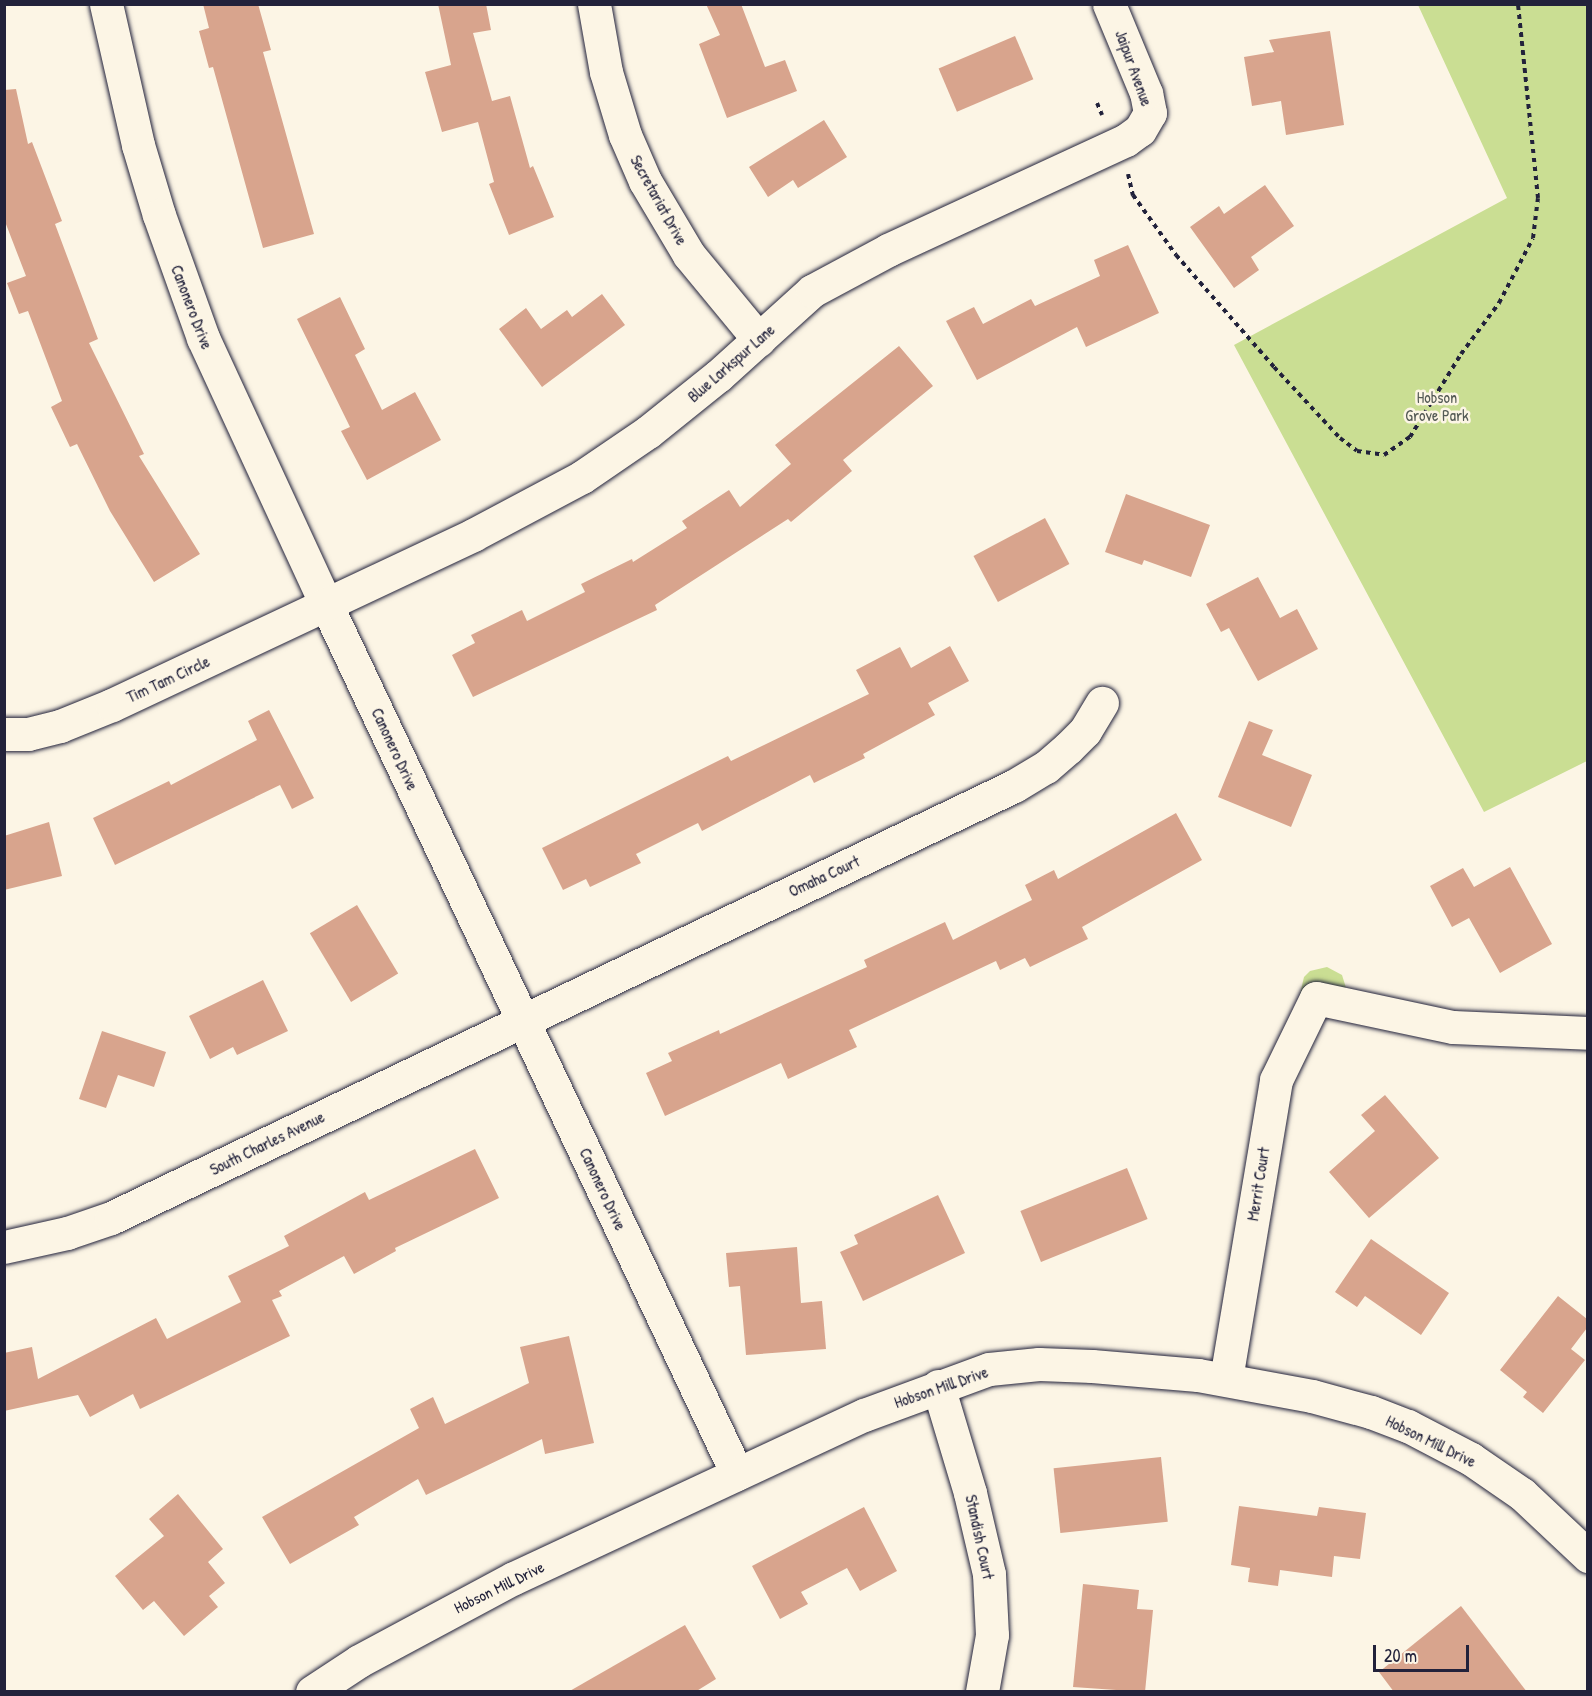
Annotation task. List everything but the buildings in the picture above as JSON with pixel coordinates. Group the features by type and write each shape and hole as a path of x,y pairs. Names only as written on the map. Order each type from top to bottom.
{"street":[{"name":"Canonero Drive","path":"106,4 138,145 177,270 203,338 326,604 737,1474"},
{"name":"Secretariat Drive","path":"594,4 606,72 625,135 645,181 689,255 759,340"},
{"name":"Jaipur Avenue","path":"1109,4 1146,93 1150,112 1140,130"},
{"name":"Blue Larkspur Lane","path":"326,604 473,535 582,477 648,432 759,340 812,291 839,275 1140,130"},
{"name":"Tim Tam Circle","path":"4,734 28,734 60,726 122,700 326,604"},
{"name":"Omaha Court","path":"523,1020 1014,786 1046,766 1068,748 1085,731 1102,703"},
{"name":"Merrit Court","path":"1226,1379 1276,1080 1316,998 1453,1027 1587,1033"},
{"name":"South Charles Avenue","path":"4,1247 67,1233 111,1218 523,1020"},
{"name":"Hobson Mill Drive","path":"312,1692 359,1661 450,1610 864,1414 989,1369 1038,1364 1092,1366 1226,1379 1312,1396 1371,1412 1408,1426 1471,1459 1522,1494 1587,1556"},
{"name":"Standish Court","path":"938,1386 970,1493 989,1574 993,1635 982,1692"}],"path":[{"path":"1133,195 1176,255 1340,438 1358,451 1384,454 1410,437 1461,354 1499,303 1533,238 1538,198 1518,4"}],"green space":[{"name":"Hobson Grove Park","path":"1418,5 1587,5 1587,761 1484,812 1234,345 1507,198"},
{"path":"1327,967 1342,975 1347,991 1300,994 1304,977 1310,971"}]}
